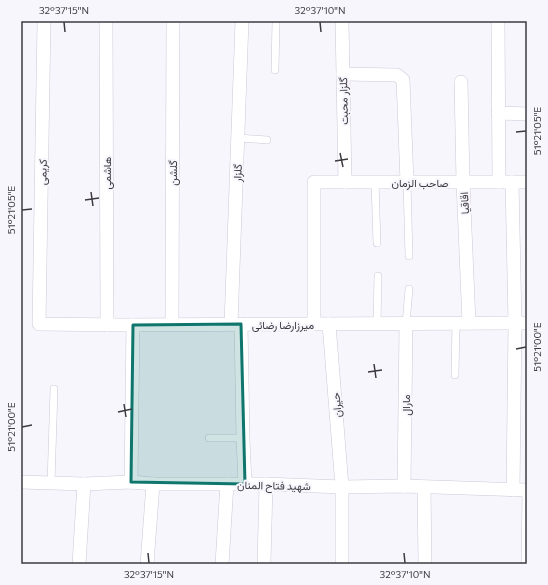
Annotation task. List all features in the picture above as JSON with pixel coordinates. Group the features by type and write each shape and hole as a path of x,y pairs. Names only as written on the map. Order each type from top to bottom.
{"street":[{"name":"کریمی","path":"39,324 44,21"},
{"name":"هاشمی","path":"106,21 107,325"},
{"name":"گلشن","path":"172,324 173,21"},
{"name":"گلزار","path":"242,21 238,138 236,324 245,484"},
{"name":"گلزار محبت","path":"342,21 345,182"},
{"path":"498,21 499,182"},
{"path":"342,74 397,74 403,80 407,182"},
{"name":"اقاقیا","path":"461,82 463,323"},
{"path":"498,113 527,114"},
{"name":"صاحب الزمان","path":"314,324 314,182 527,182"},
{"path":"512,182 521,323 522,490"},
{"name":"میرزارضا رضائی","path":"39,324 521,323"},
{"name":"حیران","path":"329,324 342,487 342,564"},
{"name":"مارال","path":"404,486 406,324"},
{"path":"131,482 133,325"},
{"name":"شهید فتاح المنان","path":"21,482 84,484 131,482 153,484 266,484 342,487 424,486 522,490"},
{"path":"79,564 84,484"},
{"path":"147,564 153,484"},
{"path":"222,564 227,484"},
{"path":"264,564 266,484"},
{"path":"424,486 425,564"}],"lane":[{"path":"275,70 276,21"},
{"path":"238,138 267,140"},
{"path":"374,182 377,243"},
{"path":"407,182 409,256"},
{"path":"377,324 378,276"},
{"path":"406,324 409,289"},
{"path":"455,374 463,323"},
{"path":"50,483 54,389"},
{"path":"209,438 243,438"},
{"path":"522,490 525,564"}],"highlighted area":[{"path":"241,324 245,484 131,482 133,325"}]}
